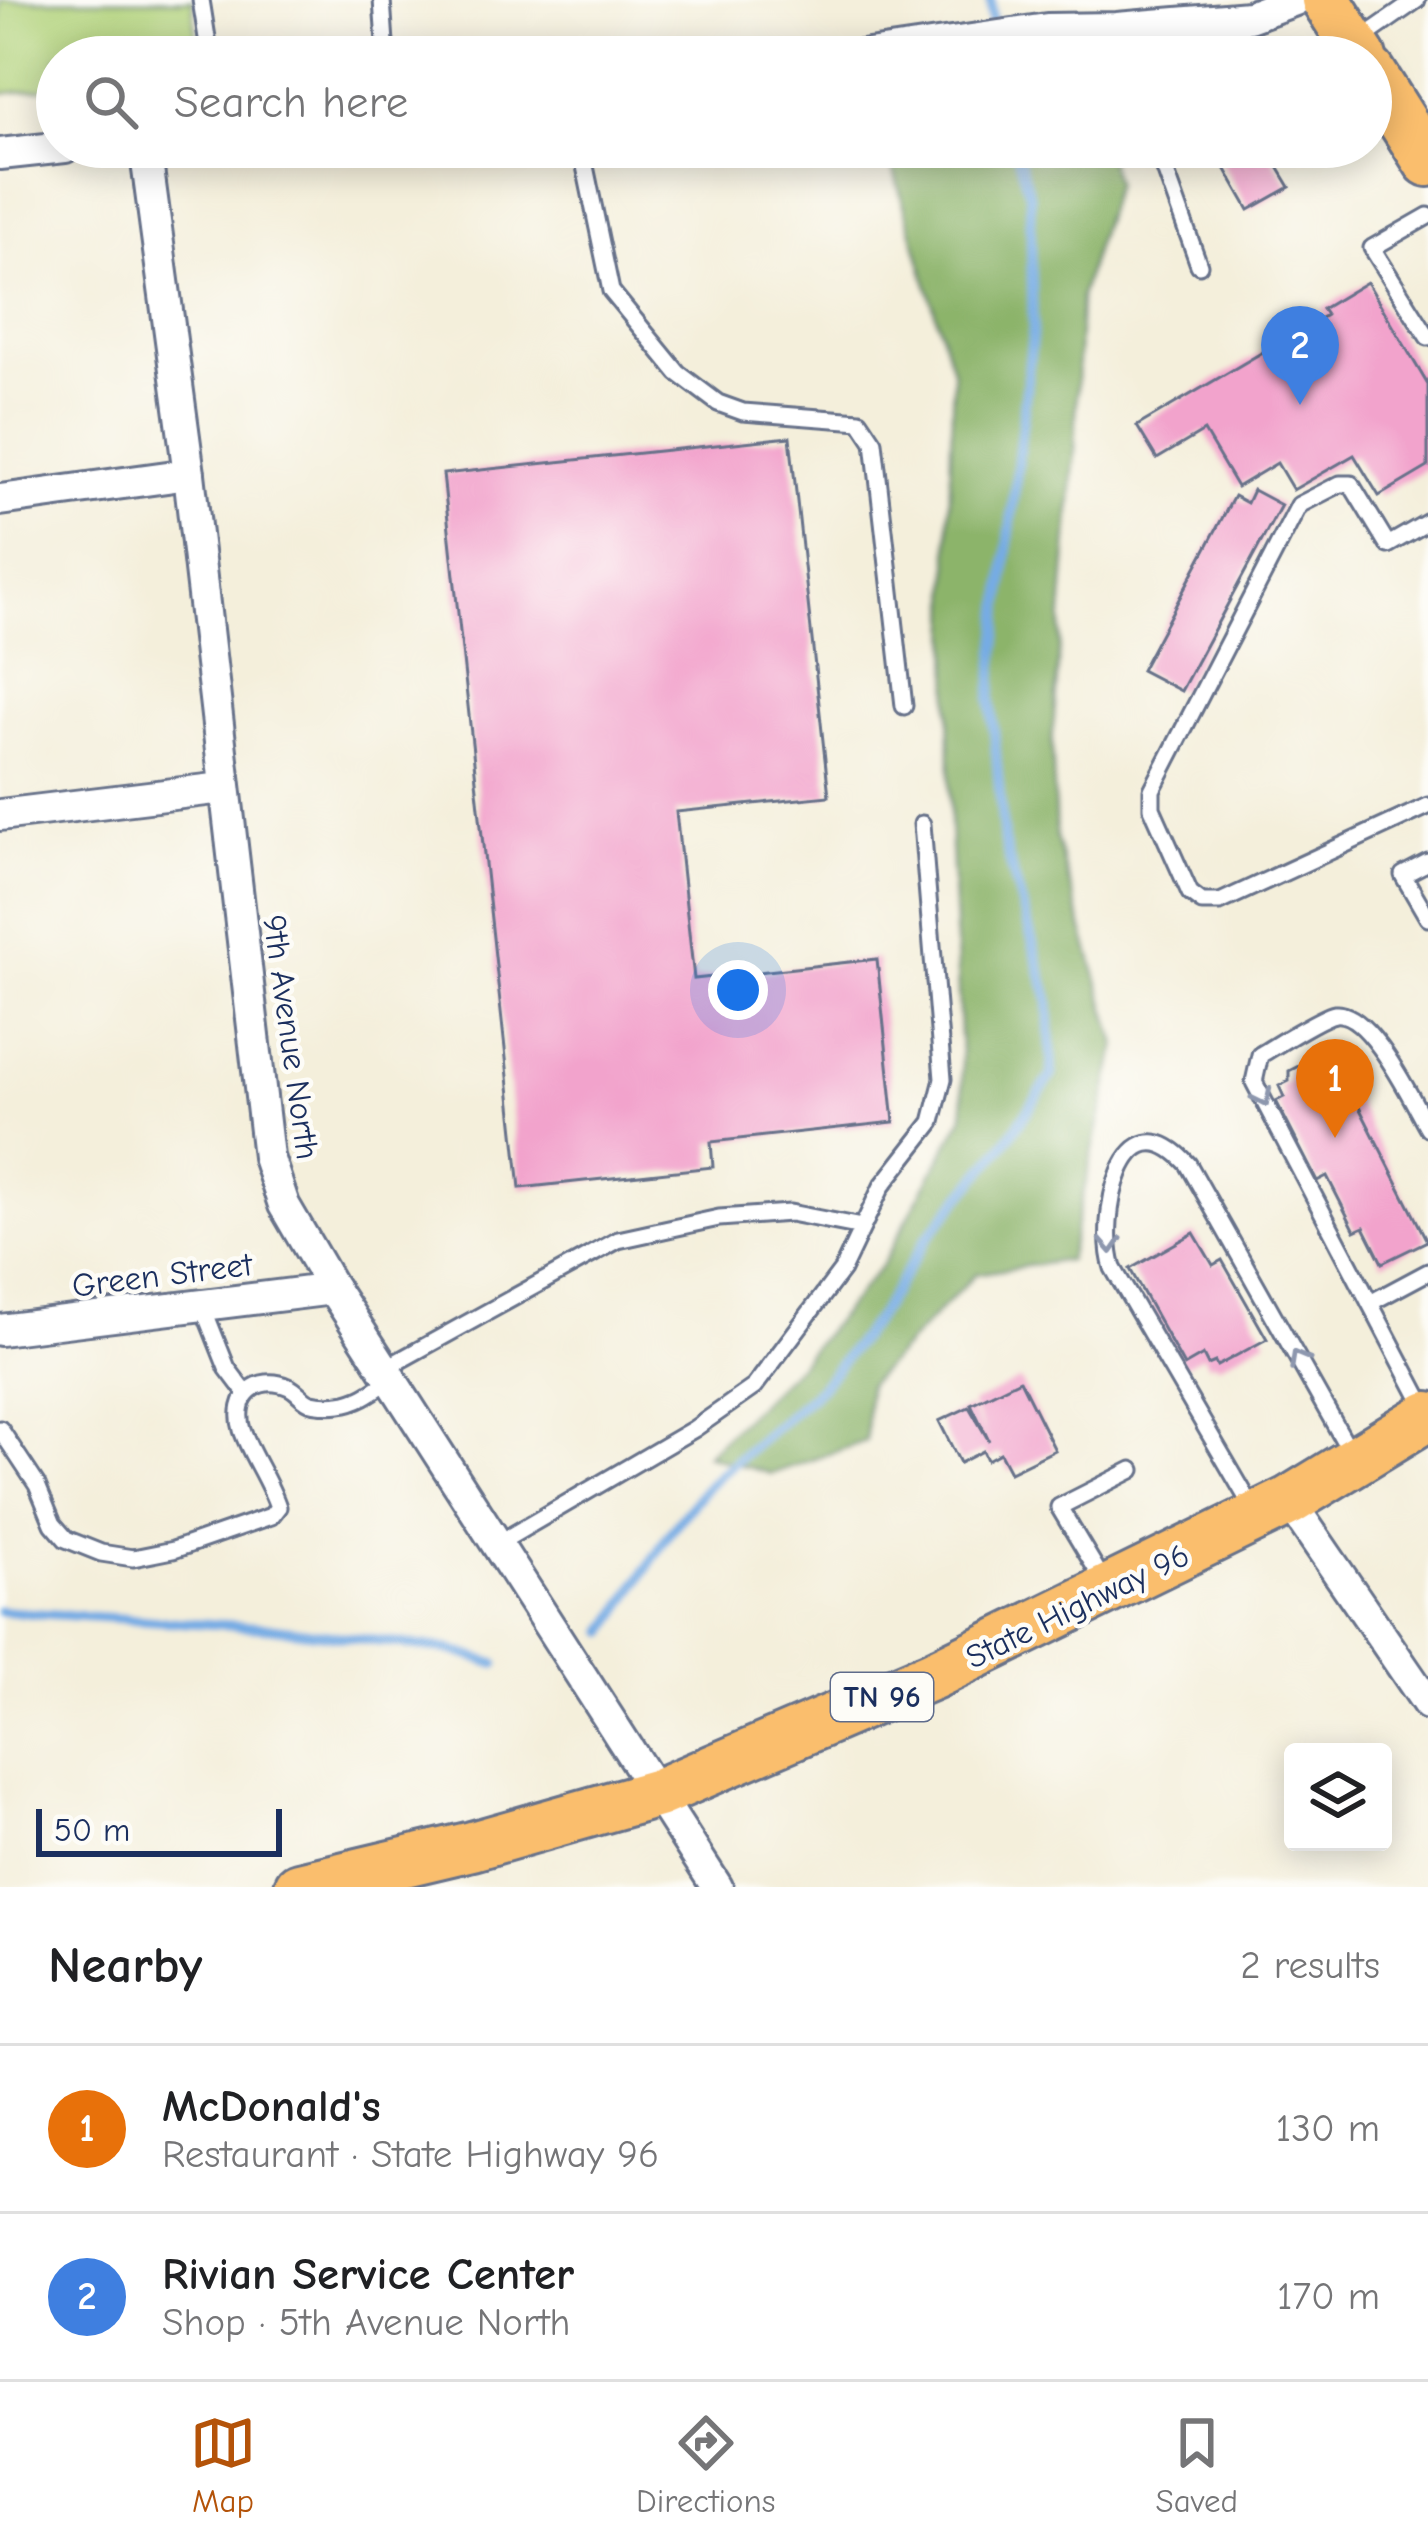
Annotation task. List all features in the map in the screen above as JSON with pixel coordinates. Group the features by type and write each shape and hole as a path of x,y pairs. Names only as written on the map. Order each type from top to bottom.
{"main road":[{"path":"1326,0 1348,36"},
{"path":"1392,105 1428,162"},
{"name":"State Highway 96","path":"299,1887 472,1846 658,1793 933,1675 1273,1509 1428,1414"}],"street":[{"path":"1156,36 1249,17 1295,0"},
{"path":"1000,36 1047,29 1084,36"},
{"path":"0,154 36,150"},
{"name":"9th Avenue North","path":"149,168 268,1157 284,1205 333,1289 717,1887"},
{"path":"0,500 188,474"},
{"path":"0,815 223,788"},
{"name":"Green Street","path":"0,1330 333,1289"},
{"path":"1273,1509 1428,1704"}],"lane":[{"path":"201,0 207,36"},
{"path":"382,0 385,36"},
{"path":"1383,36 1417,0"},
{"path":"585,168 611,291 678,373 718,403 743,412 860,421 874,442 904,706"},
{"path":"1164,168 1199,265"},
{"path":"1428,216 1372,248 1428,337"},
{"path":"1428,522 1388,545 1351,484 1340,484 1299,505 1152,790 1152,808 1190,893 1202,902 1220,902 1428,806"},
{"path":"496,1544 694,1430 754,1387 842,1270 882,1186 932,1122 943,1079 922,824"},
{"path":"1428,862 1403,875 1428,919"},
{"path":"1428,1128 1369,1030 1353,1018 1335,1014 1260,1054 1255,1065 1254,1082 1428,1414"},
{"path":"1273,1509 1113,1268 1108,1237 1121,1164 1128,1151 1162,1143 1188,1164 1356,1460"},
{"path":"0,1429 37,1485 53,1525 66,1539 100,1553 133,1558 173,1550 271,1516 278,1507 242,1430 240,1406 244,1393 254,1386 287,1386 308,1403 361,1399 388,1374 618,1240 719,1218 790,1213 862,1227"},
{"path":"1370,1304 1428,1272"},
{"path":"202,1305 227,1368 244,1393"},
{"path":"1109,1589 1059,1507 1132,1470"}],"green space":[{"path":"0,0 192,0 196,36 36,36 36,90 0,94"},
{"path":"893,168 1111,168 1115,182 1080,297 1075,449 1052,742 1056,838 1117,1045 1068,1260 975,1274 868,1385 866,1441 771,1474 706,1455 798,1365 882,1265 964,1115 950,824 953,373"}],"building":[{"path":"1225,168 1279,168 1290,187 1249,210"},
{"path":"1367,282 1428,385 1428,467 1379,496 1354,455 1293,490 1277,463 1237,487 1204,431 1157,459 1137,426 1326,315 1322,309"},
{"path":"790,437 829,796 676,812 694,979 877,959 894,1122 711,1142 713,1167 520,1188 443,474"},
{"path":"1253,490 1281,505 1181,691 1141,670 1234,496 1247,503"},
{"path":"1330,1050 1427,1241 1382,1263 1364,1227 1355,1231 1327,1176 1317,1181 1276,1101 1284,1097 1279,1086 1289,1081 1289,1071"},
{"path":"1194,1233 1213,1265 1222,1260 1267,1339 1217,1366 1215,1362 1208,1365 1203,1355 1184,1366 1130,1269"},
{"path":"1020,1380 1055,1450 1010,1472 1000,1453 987,1460 983,1451 960,1463 939,1421 969,1407 989,1441 971,1404"}],"waterway":[{"path":"991,0 993,36"},
{"path":"606,1632 670,1532 708,1485 820,1388 879,1315 926,1239 1001,1149 1052,1075 1049,999 1004,842 991,698 1033,328 1030,197 1021,168"},
{"path":"0,1611 276,1628 450,1650 496,1664"}],"place":[{"name":"Rivian Service Center","path":"1300,405"},
{"name":"McDonald's","path":"1335,1138"}]}
